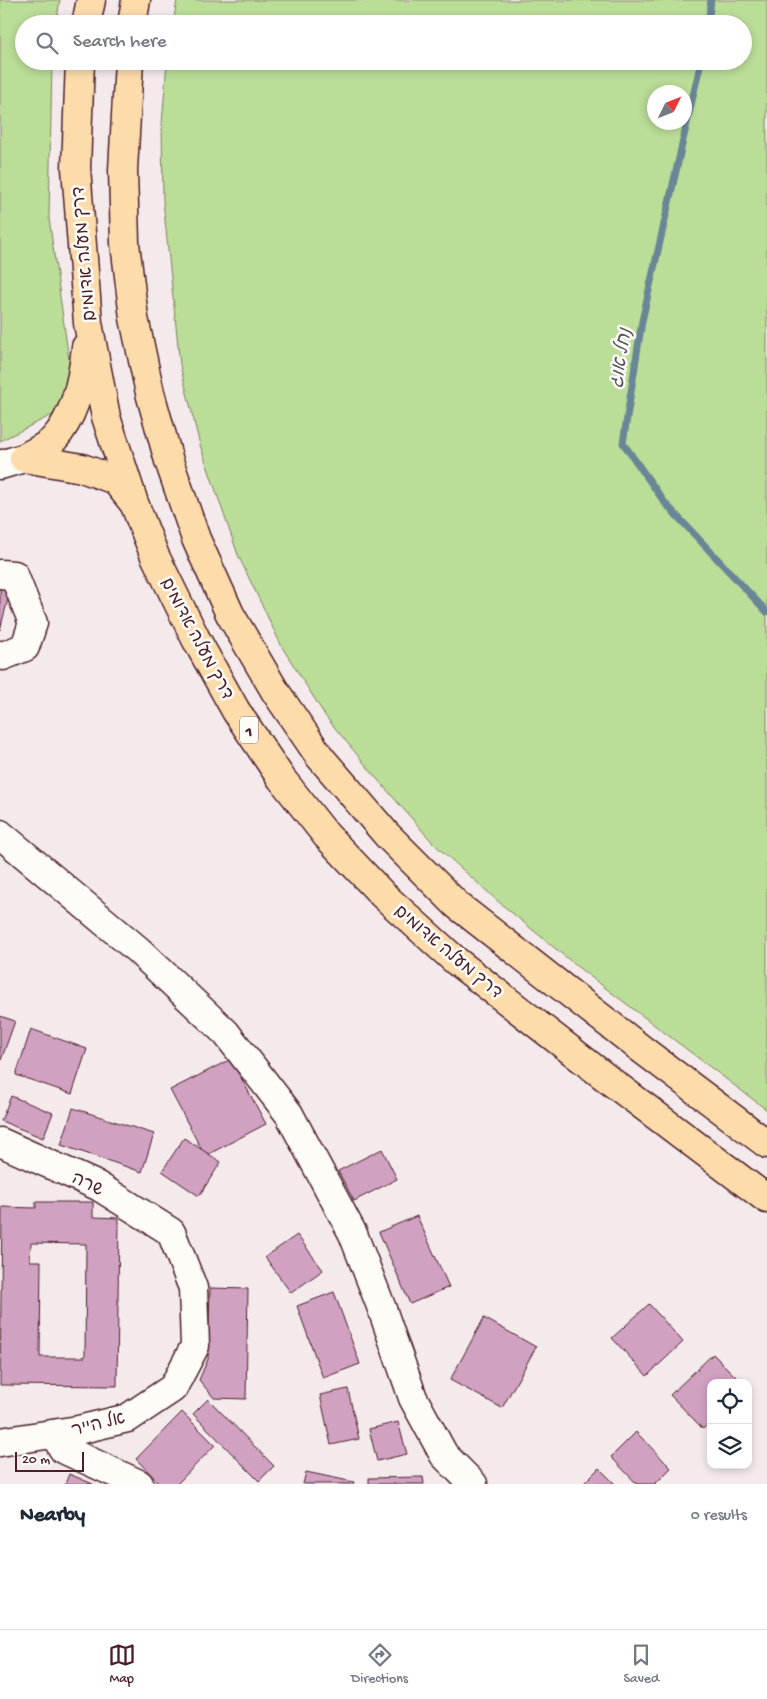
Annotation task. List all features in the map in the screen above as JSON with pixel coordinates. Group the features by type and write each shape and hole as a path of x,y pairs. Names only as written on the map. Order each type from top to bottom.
{"highway":[{"path":"88,15 91,0"},
{"path":"134,15 136,0"},
{"name":"דרך מעלה אדומים","path":"80,70 76,168 88,323 106,417 134,503 155,556 196,640 236,711 281,778 326,835 383,895 456,961 609,1080 767,1199"},
{"path":"129,70 123,170 125,242 134,318 150,393 168,461 196,539 230,614 275,691 320,757 374,821 457,905 640,1048 767,1144"},
{"path":"12,461 54,440 71,413 84,370 88,323"},
{"path":"12,461 82,468 115,480 134,503"}],"street":[{"path":"0,574 14,575 33,623 25,647 3,656 0,655"},
{"path":"0,834 138,950 226,1033 289,1114 354,1234 413,1398 444,1455 474,1484"},
{"name":"שרה","path":"0,1142 98,1186 171,1232"},
{"name":"אל הייר","path":"0,1442 78,1430 128,1418 173,1388 195,1346 193,1288 171,1232"},
{"path":"54,1434 63,1449 139,1484"}],"green space":[{"path":"0,0 60,0 58,15 15,15 15,70 52,70 49,218 72,381 54,414 0,441"},
{"path":"177,0 767,0 767,1110 579,968 500,903 434,844 326,717 282,647 238,555 200,445 180,365 163,201 162,124 166,70 752,70 752,15 174,15"}],"building":[{"path":"0,584 11,587 0,630"},
{"path":"0,1016 15,1021 0,1063"},
{"path":"31,1029 87,1049 72,1094 16,1075"},
{"path":"231,1059 266,1124 205,1156 170,1090"},
{"path":"11,1096 53,1113 43,1138 1,1121"},
{"path":"73,1108 154,1134 142,1172 61,1145"},
{"path":"184,1138 221,1162 199,1196 162,1171"},
{"path":"382,1149 397,1179 354,1201 338,1171"},
{"path":"36,1202 93,1202 93,1217 119,1218 117,1386 0,1385 2,1207 36,1208","holes":["31,1243 86,1244 85,1357 40,1357 41,1261 30,1261"]},
{"path":"417,1216 449,1287 410,1304 379,1232"},
{"path":"297,1235 323,1270 291,1293 265,1257"},
{"path":"210,1288 248,1289 246,1399 214,1398 199,1380 208,1359"},
{"path":"334,1292 360,1364 323,1378 297,1306"},
{"path":"649,1304 683,1342 647,1376 612,1338"},
{"path":"484,1318 536,1347 502,1408 450,1380"},
{"path":"713,1354 738,1379 707,1379 707,1425 703,1429 670,1395"},
{"path":"348,1389 359,1439 331,1445 320,1395"},
{"path":"208,1399 274,1466 259,1481 193,1414"},
{"path":"182,1412 215,1445 177,1484 160,1484 136,1459"},
{"path":"398,1422 407,1454 377,1461 369,1429"},
{"path":"636,1432 671,1468 655,1484 637,1484 611,1457"},
{"path":"599,1468 615,1484 583,1484"},
{"path":"306,1472 354,1482 353,1484 303,1484"},
{"path":"69,1474 93,1484 65,1484"},
{"path":"423,1477 424,1484 369,1484 369,1478"}],"waterway":[{"name":"נחל אוג","path":"709,15 711,0"},
{"name":"נחל אוג","path":"699,70 642,321 623,443 665,503 767,612"}]}
